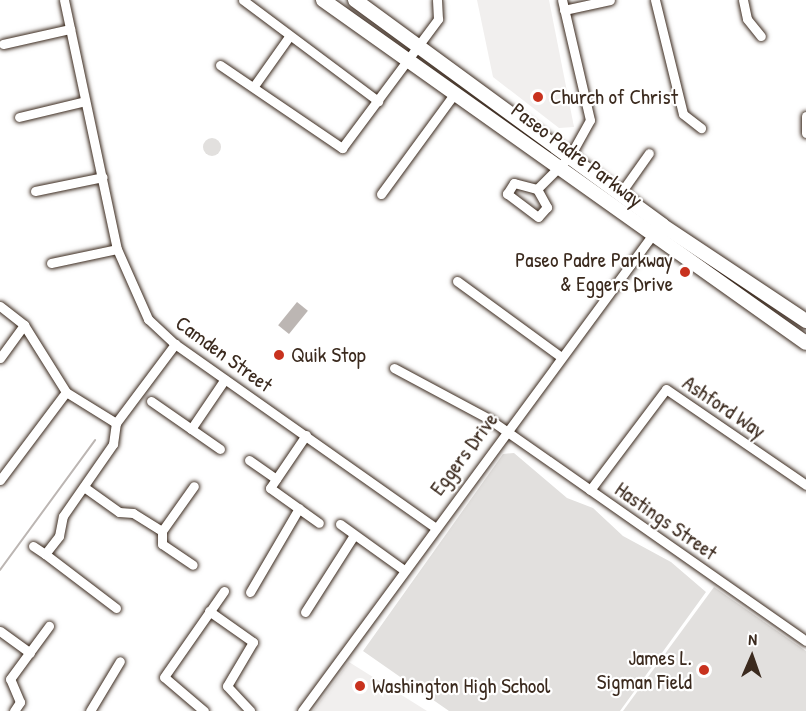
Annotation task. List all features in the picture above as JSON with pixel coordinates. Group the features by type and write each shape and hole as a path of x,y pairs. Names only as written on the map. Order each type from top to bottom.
{"main road":[{"name":"Paseo Padre Parkway","path":"323,0 409,59 649,235 806,343"},
{"name":"Paseo Padre Parkway","path":"355,0 662,225 806,321"}],"street":[{"name":"Camden Street","path":"64,0 117,249 148,319 175,344 433,526"},
{"path":"243,0 288,38 378,101"},
{"path":"220,65 342,148 438,19 437,0"},
{"path":"537,189 555,168 570,156 590,120 563,5 610,0"},
{"path":"655,0 683,114 701,128"},
{"path":"743,0 747,19 761,36"},
{"path":"3,44 70,29"},
{"path":"254,87 288,38"},
{"path":"381,194 455,93"},
{"path":"20,117 85,101"},
{"path":"806,116 806,133"},
{"path":"620,194 649,153"},
{"path":"35,191 103,177"},
{"path":"514,183 537,189 547,207 538,217 507,194 514,183"},
{"name":"Eggers Drive","path":"302,711 433,526 649,235 662,225"},
{"path":"51,263 117,249"},
{"path":"457,281 560,356"},
{"path":"0,306 24,326 66,392 116,423"},
{"path":"0,358 24,326"},
{"path":"45,554 84,487 113,444 116,423 175,344"},
{"name":"Hastings Street","path":"394,368 505,431 806,641"},
{"path":"191,429 225,380"},
{"name":"Ashford Way","path":"590,490 666,389 806,485"},
{"path":"0,480 66,392"},
{"path":"151,401 220,449"},
{"path":"306,435 270,488 319,523"},
{"path":"249,460 276,479"},
{"path":"193,566 162,544 162,531 194,486"},
{"path":"84,487 119,512 133,513 162,531"},
{"path":"250,592 299,508"},
{"path":"340,524 404,570"},
{"path":"305,612 354,536"},
{"path":"33,546 116,608"},
{"path":"204,711 164,677 224,591"},
{"path":"210,611 253,642 227,686 234,707 250,711"},
{"path":"14,711 20,702 10,679 49,626"},
{"path":"0,631 30,653"},
{"path":"90,711 120,661"}],"shaded area":[{"path":"477,0 549,0 574,127 559,128 493,77"},
{"path":"212,138 218,141 221,147 218,153 212,156 206,153 203,147 206,141"},
{"path":"297,302 308,311 289,334 278,325"},
{"path":"514,453 567,498 593,508 623,536 671,562 706,592 620,711 449,711 363,651 503,454"},
{"path":"714,587 806,651 806,711 623,711"},
{"name":"Washington High School","path":"349,662 427,711 313,711"}],"waterway":[{"path":"0,570 95,440"}],"place":[{"name":"Church of Christ","path":"538,97"},
{"name":"Paseo Padre Parkway & Eggers Drive","path":"685,272"},
{"name":"Quik Stop","path":"279,355"},
{"name":"James L. Sigman Field","path":"704,670"},
{"name":"Washington High School","path":"360,686"}]}
